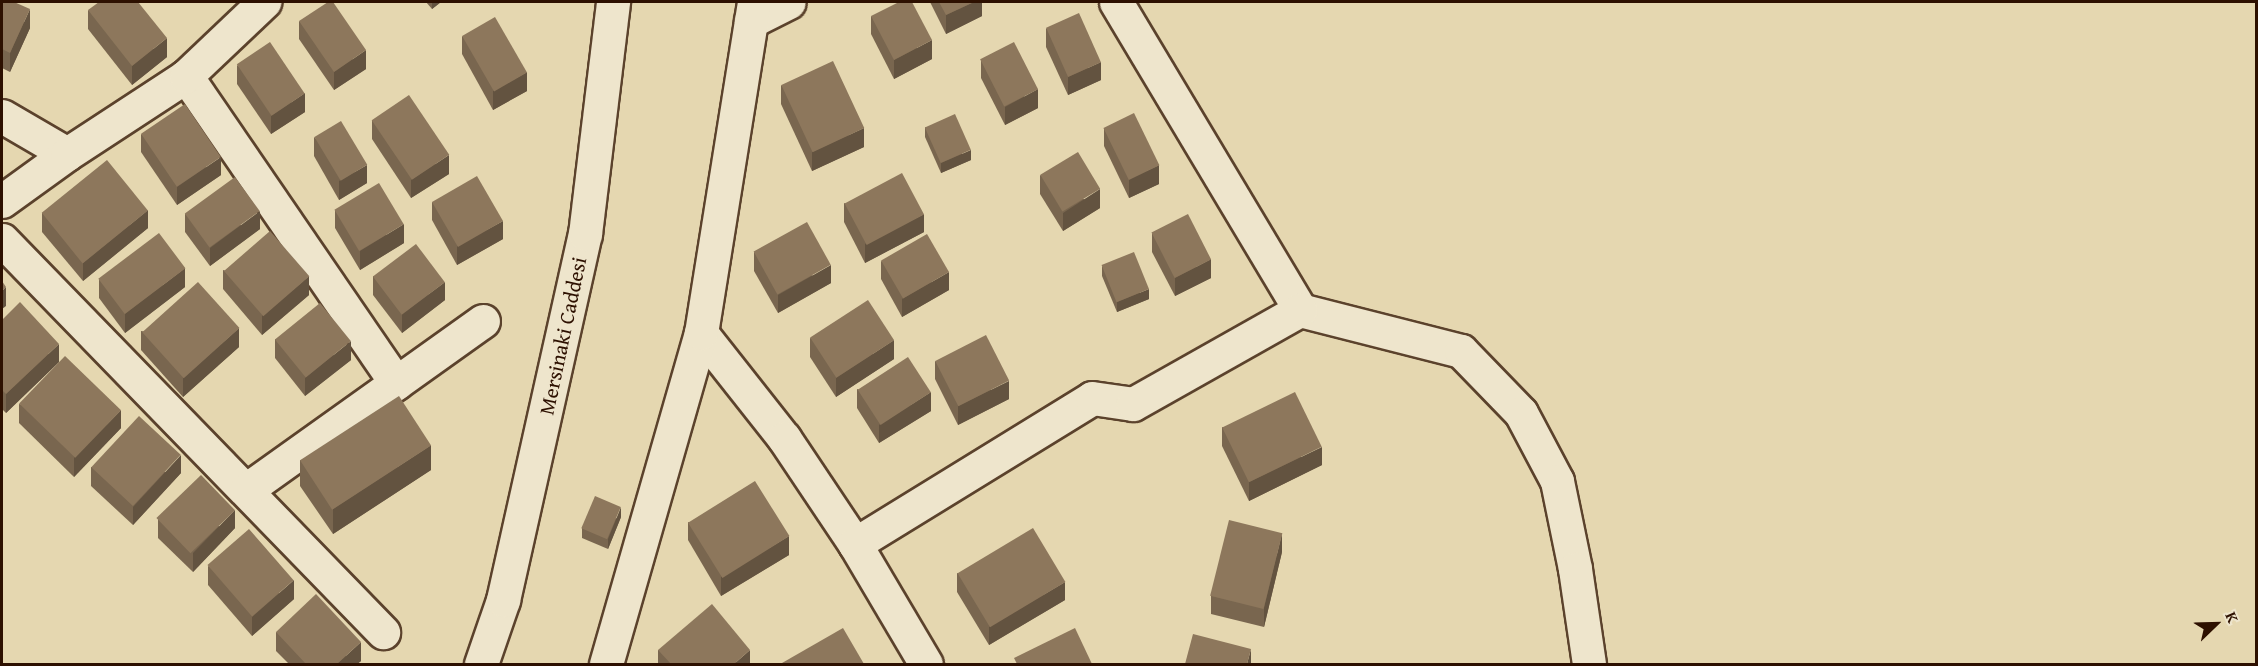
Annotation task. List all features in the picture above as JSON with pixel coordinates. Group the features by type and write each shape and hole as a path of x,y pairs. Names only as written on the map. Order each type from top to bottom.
{"street":[{"path":"2,201 66,154 186,76 264,2"},
{"name":"Mersinaki Caddesi","path":"481,664 503,600 585,234 613,2"},
{"path":"606,664 701,333 724,172 752,11 789,2"},
{"path":"1116,2 1300,310"},
{"path":"186,76 396,383"},
{"path":"2,116 66,154"},
{"path":"2,240 383,632"},
{"path":"855,544 1092,398 1133,404 1300,310 1461,351 1521,413 1557,481 1575,569 1589,664"},
{"path":"246,490 483,321"},
{"path":"701,333 784,438 855,544 926,664"}],"building":[{"path":"2,2 14,2 30,9 10,53 2,49"},
{"path":"99,2 138,2 167,38 132,66 88,10"},
{"path":"328,2 333,2 366,50 334,72 299,21"},
{"path":"899,2 912,2 932,40 894,60 871,16"},
{"path":"939,2 974,2 946,15"},
{"path":"1079,13 1101,62 1068,77 1046,28"},
{"path":"495,17 527,72 494,91 462,36"},
{"path":"270,42 305,93 272,116 237,64"},
{"path":"1014,42 1038,89 1004,106 980,59"},
{"path":"833,61 864,128 813,152 781,85"},
{"path":"409,95 449,155 412,180 372,120"},
{"path":"185,104 221,157 177,187 141,134"},
{"path":"1134,113 1159,165 1129,180 1103,128"},
{"path":"955,114 971,150 941,163 925,127"},
{"path":"341,121 367,165 341,181 314,137"},
{"path":"1078,152 1100,189 1062,212 1040,175"},
{"path":"107,160 148,211 83,263 42,213"},
{"path":"902,173 924,214 867,245 845,204"},
{"path":"477,176 503,221 458,247 432,202"},
{"path":"235,177 260,211 210,247 185,213"},
{"path":"379,183 404,224 359,251 334,210"},
{"path":"1188,214 1211,259 1175,278 1151,233"},
{"path":"807,222 831,265 777,294 754,252"},
{"path":"270,231 309,276 263,316 224,271"},
{"path":"159,233 185,268 125,314 98,279"},
{"path":"927,234 949,272 903,299 881,260"},
{"path":"416,244 445,282 402,315 373,276"},
{"path":"1134,252 1149,289 1117,302 1102,265"},
{"path":"198,282 239,328 184,378 142,332"},
{"path":"868,300 894,340 836,378 810,338"},
{"path":"20,302 59,344 6,394 2,390 2,320"},
{"path":"320,303 351,341 306,378 275,340"},
{"path":"986,335 1009,380 958,406 935,361"},
{"path":"65,356 121,410 75,458 19,403"},
{"path":"908,357 931,392 881,425 858,390"},
{"path":"1295,392 1322,447 1249,482 1222,428"},
{"path":"399,396 431,445 332,510 300,460"},
{"path":"139,416 181,455 133,506 91,467"},
{"path":"201,475 235,510 190,553 156,518"},
{"path":"755,481 789,536 722,578 688,523"},
{"path":"595,496 621,507 607,539 581,528"},
{"path":"1229,520 1282,533 1263,609 1210,596"},
{"path":"1033,528 1065,582 990,627 958,573"},
{"path":"249,529 294,580 252,616 207,565"},
{"path":"316,594 361,642 337,664 306,664 276,632"},
{"path":"712,604 750,650 734,664 671,664 658,650"},
{"path":"843,628 864,664 782,664 782,663"},
{"path":"1075,628 1092,664 1017,664 1014,658"},
{"path":"1193,634 1251,649 1247,664 1185,664"}]}
